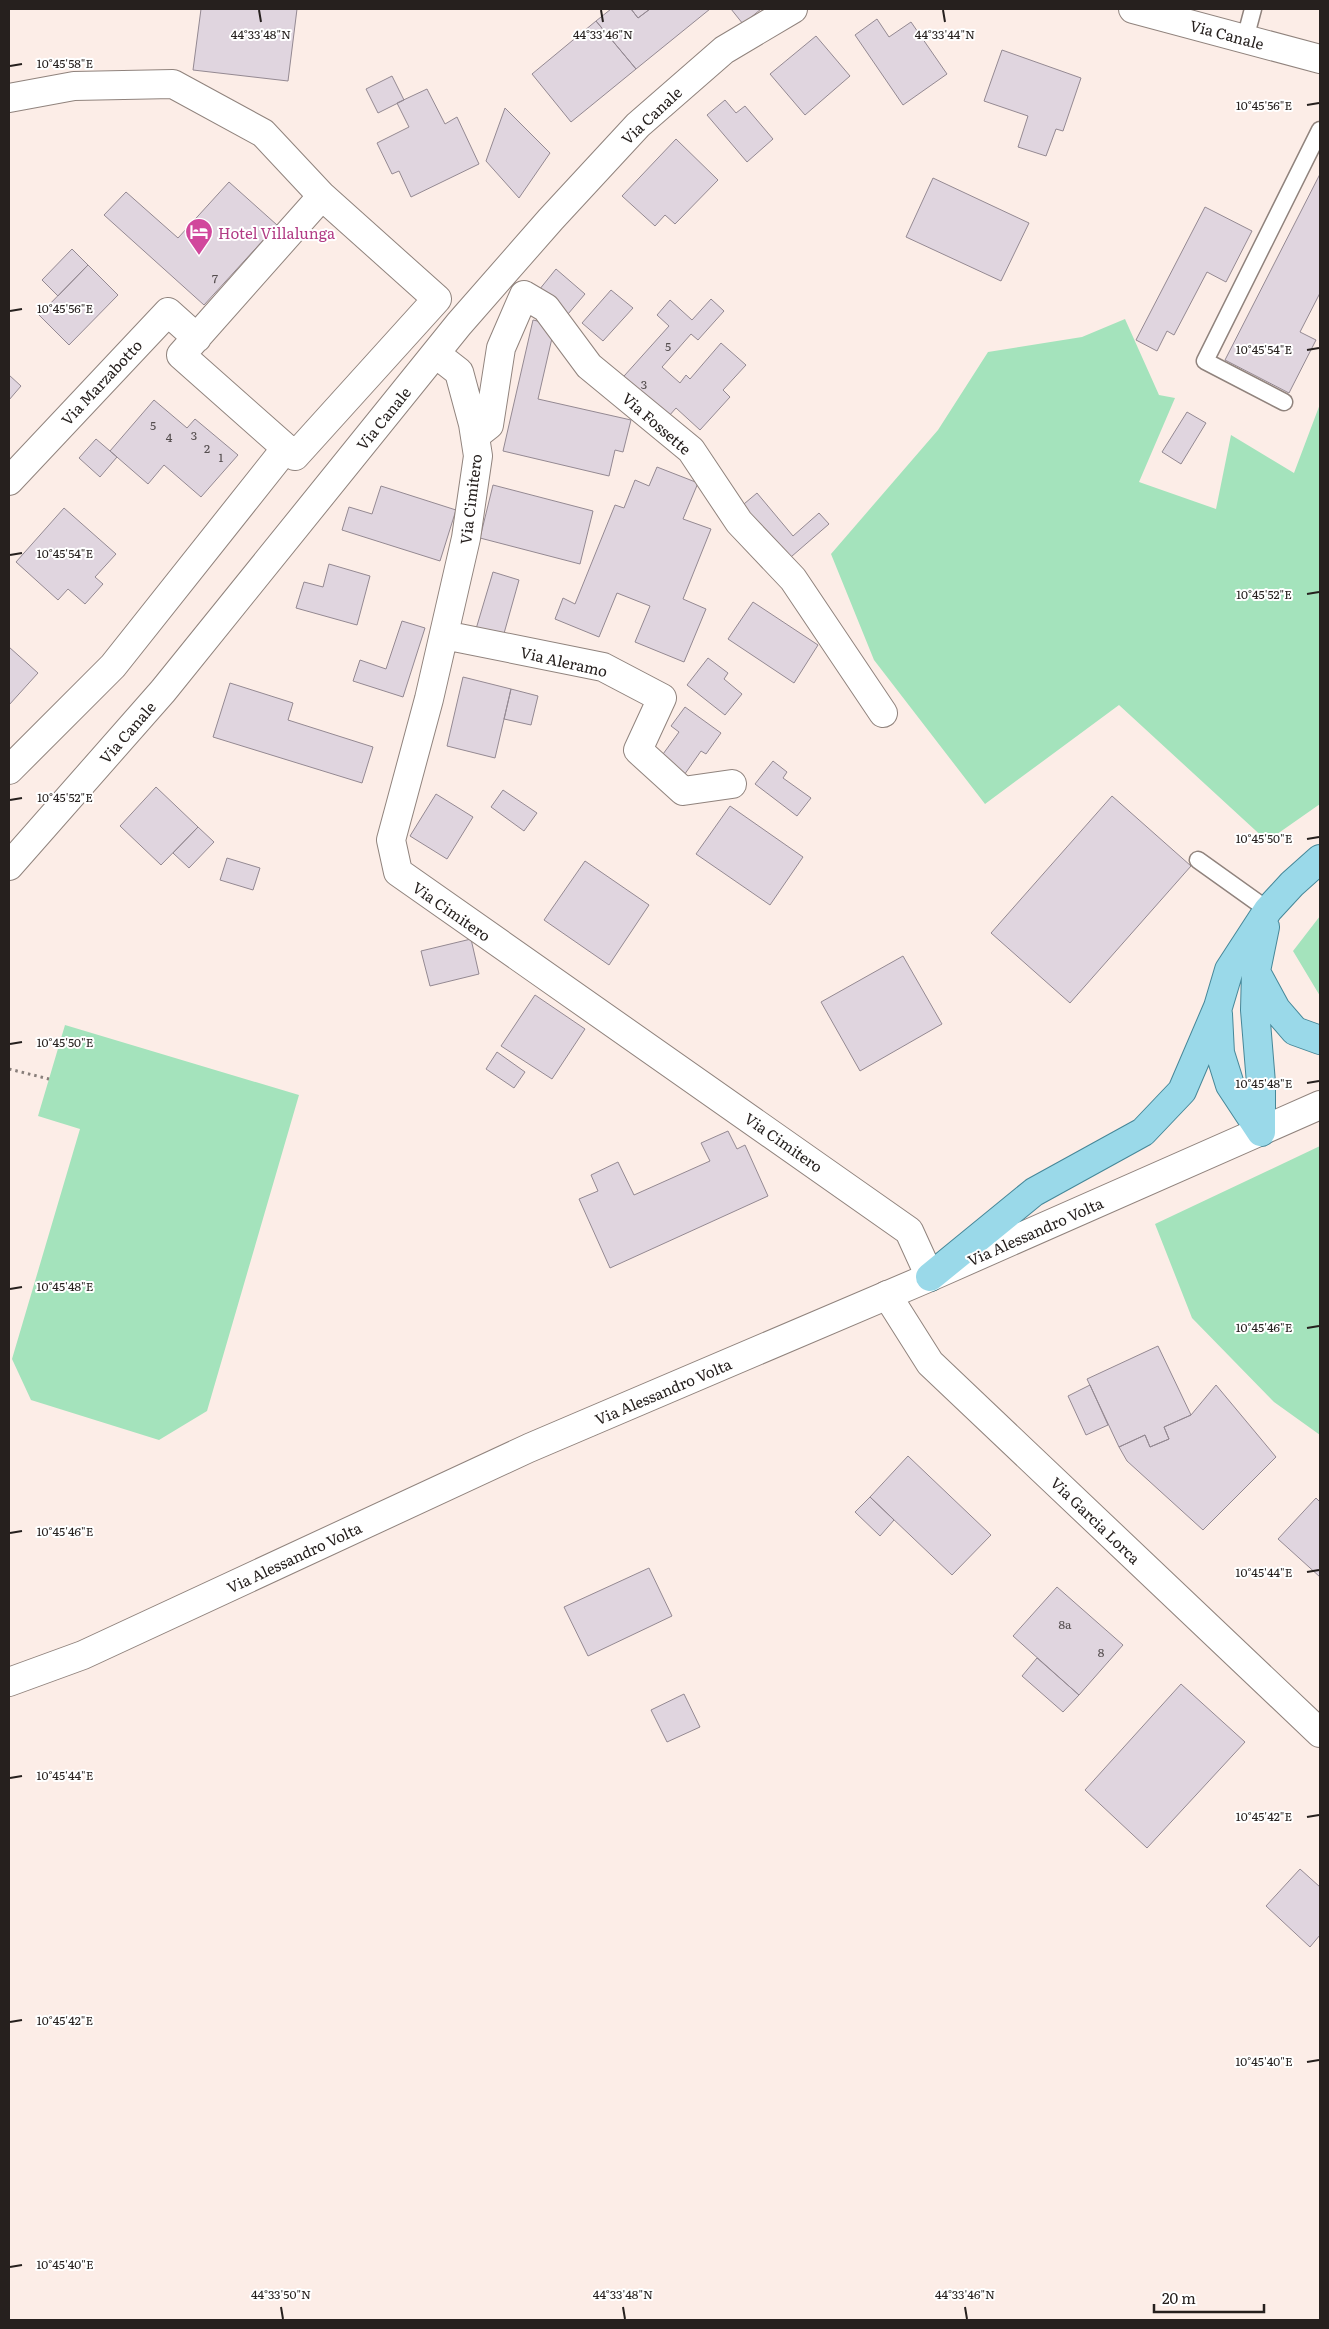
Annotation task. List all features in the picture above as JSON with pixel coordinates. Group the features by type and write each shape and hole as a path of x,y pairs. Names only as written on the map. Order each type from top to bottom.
{"main road":[{"path":"930,1277 1034,1192 1143,1132 1182,1091 1218,1007 1230,970 1268,910 1292,884 1320,859"},
{"path":"1261,1132 1261,1083 1255,1010 1256,971 1268,910"},
{"path":"1256,971 1276,1009 1294,1031 1320,1040"},
{"path":"1218,1007 1220,1053 1230,1085 1261,1132"}],"street":[{"name":"Via Canale","path":"9,866 163,692 459,324 551,218 638,125 724,50 793,9"},
{"name":"Via Canale","path":"1133,9 1320,58"},
{"path":"9,98 74,86 173,84 262,133 322,196 437,299 459,324"},
{"path":"322,196 181,354 295,456 437,299"},
{"name":"Via Fossette","path":"475,436 489,425 500,348 524,295 546,308 590,366 691,450 739,522 793,580 883,713"},
{"name":"Via Marzabotto","path":"9,481 168,312 196,338"},
{"name":"Via Cimitero","path":"436,354 459,372 478,456 466,538 444,635 391,840 398,872 909,1231 930,1277"},
{"path":"320,428 352,456"},
{"path":"9,770 113,666 286,448"},
{"name":"Via Aleramo","path":"444,635 603,667 662,698 638,750 683,791 732,784"},
{"name":"Via Alessandro Volta","path":"9,1682 83,1655 517,1454 930,1277 1320,1105"},
{"name":"Via Garcia Lorca","path":"887,1295 930,1363 1320,1734"},
{"path":"9,1673 83,1655"}],"lane":[{"path":"1244,39 1253,9"},
{"path":"1284,402 1205,360 1320,130"},
{"path":"1198,860 1268,910"}],"path":[{"path":"9,1069 48,1079"}],"green space":[{"path":"1125,319 1159,395 1175,398 1139,482 1216,509 1231,435 1294,473 1320,404 1320,804 1267,841 1119,705 985,804 874,660 831,554 938,430 988,352 1082,337"},
{"path":"1320,916 1320,996 1293,951"},
{"path":"65,1025 299,1095 207,1411 159,1440 31,1400 12,1359 80,1129 38,1116"},
{"path":"1320,1146 1320,1435 1274,1402 1192,1318 1155,1224"}],"building":[{"path":"201,9 297,9 288,81 193,70"},
{"path":"611,9 631,9 638,18 650,9 710,9 636,69 596,21"},
{"path":"631,9 650,9 638,18"},
{"path":"731,9 761,9 743,24"},
{"path":"877,19 889,37 911,22 947,74 903,105 855,35"},
{"path":"596,21 636,69 571,122 532,74"},
{"path":"816,36 850,76 805,115 770,74"},
{"path":"1002,50 1081,78 1063,131 1056,129 1046,156 1018,147 1028,116 984,101"},
{"path":"392,76 404,100 378,113 366,89"},
{"path":"427,89 445,124 457,117 479,164 411,197 399,171 392,174 377,143 409,127 397,103"},
{"path":"725,100 736,113 745,106 773,139 747,162 707,115"},
{"path":"505,108 550,153 519,198 486,161"},
{"path":"676,139 718,180 675,224 665,215 655,226 622,196"},
{"path":"1320,174 1320,293 1300,332 1316,340 1289,393 1225,360"},
{"path":"933,178 1029,223 1001,281 906,237"},
{"name":"Hotel Villalunga","path":"229,182 277,225 204,305 104,215 126,192 178,238"},
{"path":"1205,207 1252,231 1226,282 1207,272 1174,335 1167,331 1157,351 1136,340"},
{"path":"72,249 88,265 58,296 42,280"},
{"path":"88,265 118,295 69,345 39,315"},
{"path":"556,269 585,294 568,314 539,290"},
{"path":"611,290 633,308 603,341 582,323"},
{"path":"711,299 724,311 698,340 691,334 662,367 680,383 686,375 690,379 721,343 746,365 723,390 730,397 700,430 676,408 661,425 616,385 669,326 657,315 670,300 692,320"},
{"path":"533,320 555,325 538,399 631,420 623,452 615,450 609,476 503,451"},
{"path":"9,375 21,386 9,400"},
{"path":"154,400 187,428 195,419 238,455 201,497 164,465 148,484 110,451"},
{"path":"1187,412 1206,423 1181,464 1162,452"},
{"path":"96,439 117,457 100,477 79,458"},
{"path":"657,467 698,483 683,519 711,529 683,599 706,609 684,662 635,642 650,606 617,593 599,637 555,619 563,598 575,604 615,505 624,508 635,480 649,486"},
{"path":"493,485 593,511 580,564 480,538"},
{"path":"381,486 456,510 440,561 342,530 349,507 372,514"},
{"path":"757,493 793,536 819,513 829,524 784,563 738,509"},
{"path":"64,508 116,554 95,577 103,584 85,604 68,589 58,600 16,562"},
{"path":"329,564 370,576 357,625 296,608 304,582 323,587"},
{"path":"493,572 519,580 503,637 476,629"},
{"path":"753,602 818,645 794,683 728,639"},
{"path":"402,621 425,628 403,697 353,681 360,660 386,669"},
{"path":"9,647 38,673 9,705"},
{"path":"708,658 728,673 724,679 742,694 725,715 687,685"},
{"path":"463,677 511,689 495,758 447,746"},
{"path":"230,683 293,703 288,720 373,747 362,783 213,737"},
{"path":"511,689 538,696 531,725 504,719"},
{"path":"685,707 721,733 706,754 701,751 682,778 658,761 679,732 671,726"},
{"path":"773,761 787,772 783,778 811,798 797,816 755,784"},
{"path":"156,787 198,827 161,865 120,826"},
{"path":"503,790 537,813 524,831 491,807"},
{"path":"436,794 473,817 447,859 410,836"},
{"path":"1112,796 1191,866 1070,1003 991,933"},
{"path":"730,806 803,857 770,905 696,854"},
{"path":"198,827 214,842 189,868 173,853"},
{"path":"227,858 260,868 253,890 220,880"},
{"path":"585,861 649,905 609,965 544,920"},
{"path":"471,939 479,974 430,986 421,951"},
{"path":"903,956 942,1024 860,1071 821,1002"},
{"path":"535,995 585,1029 552,1079 501,1046"},
{"path":"497,1052 525,1072 514,1088 486,1069"},
{"path":"728,1131 737,1149 745,1145 768,1196 610,1268 579,1199 598,1191 591,1175 618,1162 634,1195 710,1161 701,1143"},
{"path":"1158,1346 1191,1415 1164,1427 1169,1439 1150,1447 1145,1435 1119,1447 1087,1379"},
{"path":"1090,1385 1108,1425 1086,1435 1068,1396"},
{"path":"1216,1385 1276,1457 1203,1530 1127,1461 1119,1447 1145,1435 1150,1447 1169,1439 1164,1427 1191,1415"},
{"path":"908,1456 991,1535 952,1575 870,1497"},
{"path":"870,1497 894,1520 880,1536 855,1512"},
{"path":"1316,1498 1320,1502 1320,1577 1278,1539"},
{"path":"649,1568 672,1616 588,1656 564,1607"},
{"path":"1057,1587 1123,1645 1079,1695 1013,1636"},
{"path":"1037,1658 1079,1695 1063,1712 1022,1676"},
{"path":"1181,1684 1245,1742 1147,1848 1085,1790"},
{"path":"684,1694 700,1727 667,1742 651,1710"},
{"path":"1300,1869 1320,1887 1320,1935 1310,1947 1266,1906"}],"place":[{"name":"Hotel Villalunga","path":"199,256"}]}
